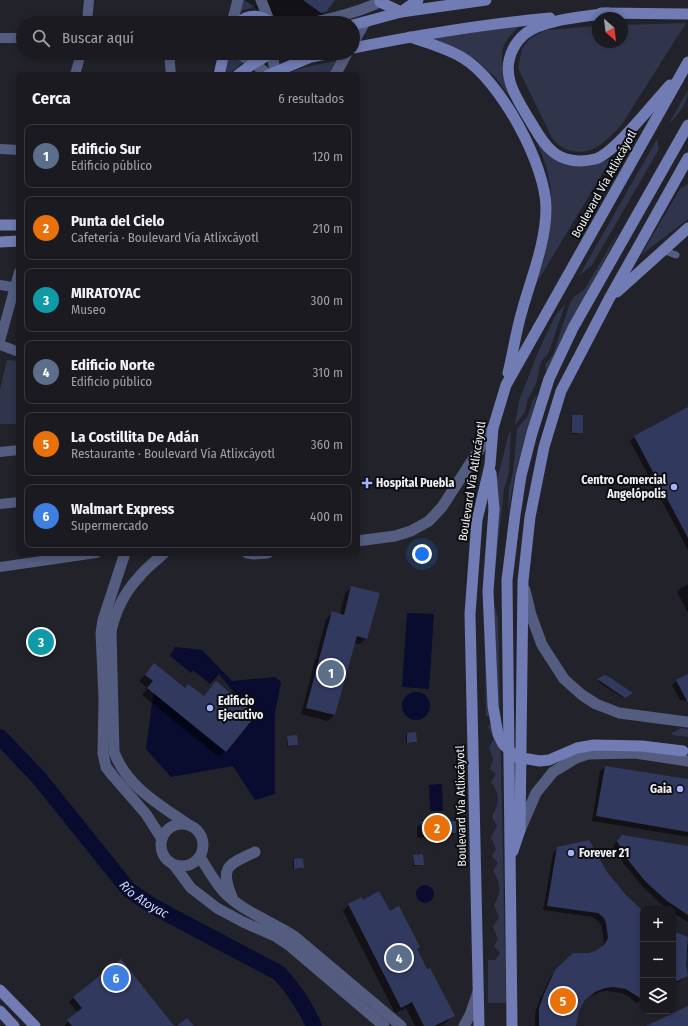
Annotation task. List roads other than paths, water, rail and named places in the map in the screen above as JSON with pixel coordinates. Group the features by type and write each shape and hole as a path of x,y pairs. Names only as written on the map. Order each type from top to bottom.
{"main road":[{"path":"401,12 418,0"},
{"path":"360,23 401,12 486,0"},
{"path":"382,1 401,12"},
{"path":"628,13 688,14"},
{"path":"360,47 410,37 507,22 592,14"},
{"path":"592,16 538,26 526,33 516,43 510,55 508,69 509,82 515,95 542,140 552,151 565,159 580,162 596,159 609,152 686,66"},
{"path":"410,37 437,45 464,58 480,72 498,93 518,125 534,156 542,179 546,208 542,240 522,312 506,385"},
{"path":"220,72 222,60"},
{"path":"242,72 259,60"},
{"path":"275,72 304,60"},
{"name":"Boulevard Vía Atlixcáyotl","path":"479,1026 470,614 477,520 490,465 493,428 506,385 686,66"},
{"path":"512,1026 507,580 521,476 532,433 549,379 572,328 688,125"},
{"path":"510,860 520,830 523,581 530,517 544,447 561,391 609,299 688,158"},
{"path":"0,225 16,225"},
{"path":"609,299 688,228"},
{"path":"0,242 16,241"},
{"path":"490,465 494,509 488,591 493,706 498,734 503,744 516,757 540,761 549,760 577,748 594,745 642,746 686,755"},
{"path":"0,990 35,1026"},
{"path":"0,1011 14,1026"}],"street":[{"path":"88,16 89,0"},
{"path":"234,16 238,0"},
{"path":"261,0 268,16"},
{"path":"337,16 382,1"},
{"path":"360,31 365,22"},
{"path":"0,38 16,38"},
{"path":"76,72 79,60"},
{"path":"170,60 171,72"},
{"path":"249,60 267,72"},
{"path":"270,72 271,60"},
{"path":"337,72 343,60"},
{"path":"0,149 16,150"},
{"path":"668,252 676,255"},
{"path":"0,285 16,288"},
{"path":"0,341 16,291"},
{"path":"0,345 16,351"},
{"path":"360,542 395,536 411,531 428,521 442,507 493,428"},
{"path":"0,452 16,450"},
{"path":"0,504 16,502"},
{"path":"0,567 75,556"},
{"path":"124,556 102,620 101,633 104,698 103,753 106,767 146,814 162,838"},
{"path":"161,556 139,576 130,588 113,621 111,632 114,752 118,765 126,776 141,791 154,802 195,828 200,833 204,846 200,857 193,864 188,866 174,865"},
{"path":"523,581 531,615 542,645 564,678 576,691 596,704 619,713 688,722"},
{"path":"520,830 536,793 553,772 576,758 588,754 635,753 686,755"},
{"path":"189,825 176,824 165,832 162,838 161,851 164,857 174,865 191,888 217,908 243,922 275,936 290,946 384,1026"},
{"path":"233,900 226,879 228,868 236,861 255,852"},
{"path":"200,857 217,884 233,900 253,914 280,927 294,936 401,1026"},
{"path":"464,1026 470,1015 478,991"}],"waterway":[{"name":"Río Atoyac","path":"0,737 39,778 129,890 151,905 279,973 299,998 314,1026"}],"place":[{"name":"Hospital Puebla","path":"367,483"},
{"name":"Centro Comercial Angelópolis","path":"674,487"},
{"name":"MIRATOYAC","path":"41,642"},
{"name":"Edificio Sur","path":"331,673"},
{"name":"Edificio Ejecutivo","path":"210,708"},
{"name":"Gaia","path":"680,789"},
{"name":"Punta del Cielo","path":"437,828"},
{"name":"Forever 21","path":"571,853"},
{"name":"Edificio Norte","path":"399,958"},
{"name":"Walmart Express","path":"116,978"},
{"name":"La Costillita De Adán","path":"563,1001"}]}
